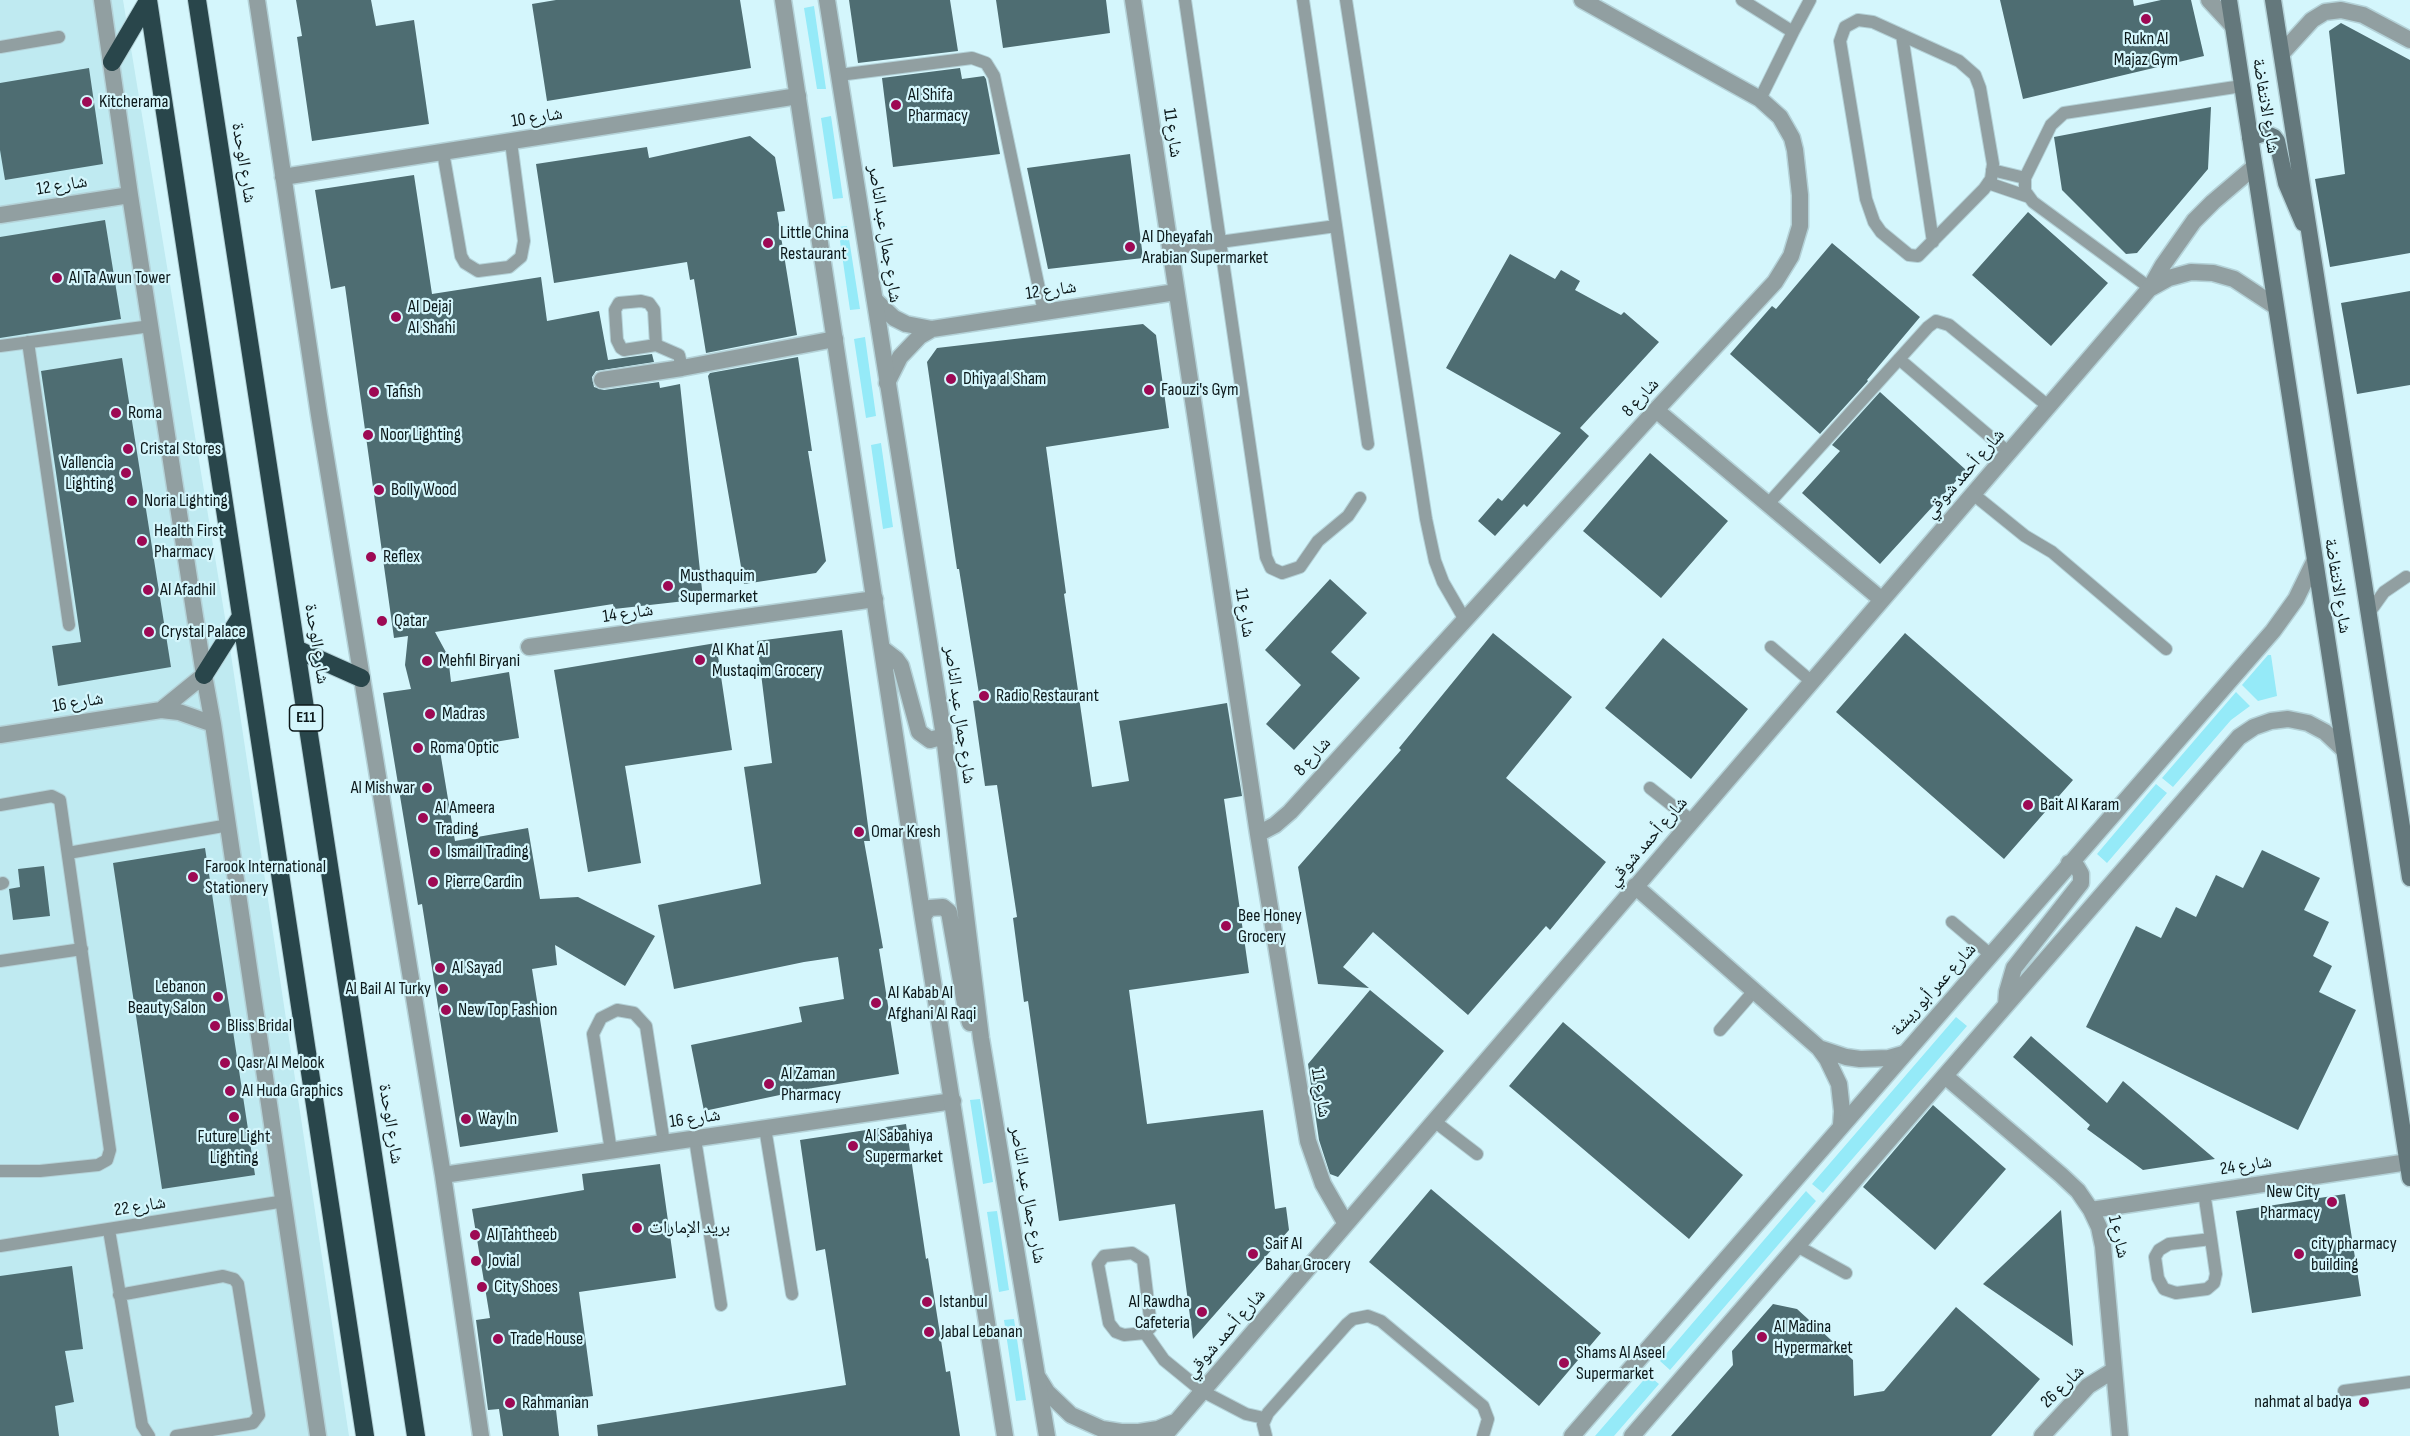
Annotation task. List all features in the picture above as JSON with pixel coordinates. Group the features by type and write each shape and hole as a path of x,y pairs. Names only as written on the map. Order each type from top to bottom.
{"highway":[{"path":"112,62 148,0"},
{"path":"148,0 364,1436"},
{"name":"شارع الوحدة","path":"197,0 416,1436"},
{"path":"204,675 240,618"},
{"path":"296,649 362,678"}],"main road":[{"name":"شارع الانتفاضة","path":"2229,0 2409,1170"},
{"name":"شارع الانتفاضة","path":"2273,0 2410,878"},
{"path":"2250,138 2265,133 2277,141 2292,201 2310,234"}],"street":[{"path":"102,0 150,326 229,825 318,1436"},
{"path":"257,0 362,678 443,1175 482,1436"},
{"path":"783,0 923,919 1005,1436"},
{"name":"شارع جمال عبد الناصر","path":"827,0 944,736 981,1038 1047,1436"},
{"name":"شارع 11","path":"1133,0 1258,834 1308,1141 1323,1184 1346,1224"},
{"name":"شارع 8","path":"1258,834 1275,825 1290,812 1775,282 1788,263 1797,241 1801,210 1795,150 1792,138 1780,117 1760,99 1582,0"},
{"path":"2209,0 2233,26"},
{"path":"2282,53 2312,20 2325,12 2341,10 2363,15 2410,40"},
{"name":"شارع 10","path":"283,177 798,96"},
{"name":"شارع أحمد شوقي","path":"1164,1436 2150,288 2168,257 2194,221 2254,167"},
{"name":"شارع 12","path":"0,215 130,195"},
{"name":"شارع أحمد شوقي","path":"2150,288 2169,278 2191,272 2213,273 2234,279 2275,306"},
{"name":"شارع 12","path":"875,300 884,310 906,324 932,329 1176,292"},
{"path":"887,383 900,357 920,336 932,329"},
{"path":"602,380 682,368 835,339"},
{"path":"1656,410 1882,600"},
{"name":"شارع عمر أبو ريشة","path":"1572,1436 2273,631 2296,599 2314,562"},
{"name":"شارع 14","path":"529,647 875,599"},
{"path":"883,649 890,653 901,666 919,732 930,740 944,736"},
{"path":"161,710 204,675"},
{"name":"شارع 16","path":"0,735 161,710 179,712 213,723"},
{"path":"1632,1436 2239,737 2254,727 2271,721 2288,719 2308,723 2325,732 2343,749"},
{"path":"2006,1005 2014,968 2081,883 2081,874 2077,867 2069,863"},
{"path":"1635,886 1819,1048 1839,1084 1841,1125"},
{"path":"923,919 930,908 944,907 949,912 966,1010 971,1025 981,1038"},
{"path":"1819,1048 1860,1059 1889,1058 1903,1054"},
{"name":"شارع 1","path":"1945,1076 2061,1175 2078,1191 2091,1209 2099,1227 2103,1246 2120,1436"},
{"name":"شارع 16","path":"443,1175 953,1101"},
{"name":"شارع 24","path":"2091,1209 2204,1192 2409,1170"},
{"name":"شارع 26","path":"2042,1436 2088,1386 2114,1370"},
{"path":"1039,1379 1053,1398 1071,1415 1102,1429 1139,1432 1158,1429 1175,1422"}],"lane":[{"path":"1185,0 1266,557 1271,568 1281,573 1300,567 1318,541 1348,516 1360,498"},
{"path":"1303,0 1368,444"},
{"path":"1346,0 1428,529 1443,582 1465,620"},
{"path":"1742,0 1794,32"},
{"path":"1760,99 1810,0"},
{"path":"1858,20 1873,22 1959,61 1975,75 1980,88 1992,170 1988,183 1918,256 1909,255 1890,241 1874,222 1866,199 1841,48 1841,33 1845,27 1858,20"},
{"path":"1902,35 1933,242"},
{"path":"0,47 59,37"},
{"path":"839,75 972,58 986,63 991,69 1044,312"},
{"path":"2028,197 2025,191 2025,178 2051,125 2064,113 2242,86"},
{"path":"443,152 461,256 465,263 478,271 509,267 521,256 524,241 511,142"},
{"path":"1992,170 2025,178"},
{"path":"1988,183 2028,197 2150,288"},
{"path":"1170,249 1336,226"},
{"path":"657,345 654,310 649,303 641,300 623,302 616,306 614,314 617,340 621,348 628,351 657,345 679,355 682,368"},
{"path":"1768,504 1936,321 1945,322 2048,406"},
{"path":"0,346 150,326"},
{"path":"28,342 69,625"},
{"path":"1899,359 2008,453"},
{"path":"1973,494 2025,536 2052,552 2166,649"},
{"path":"2369,613 2384,592 2406,577"},
{"path":"1771,647 1812,682"},
{"path":"1650,788 1692,821"},
{"path":"0,805 52,796 58,798 61,803 109,1156 107,1160 98,1165 40,1171 0,1171"},
{"path":"68,853 229,825"},
{"path":"1952,922 1991,955"},
{"path":"0,961 82,949"},
{"path":"1720,1030 1754,991"},
{"path":"611,1151 593,1034 601,1018 617,1010 634,1013 646,1026 664,1143"},
{"path":"1434,1121 1476,1154"},
{"path":"765,1128 792,1294"},
{"path":"694,1139 721,1305"},
{"path":"2204,1192 2211,1239 2216,1274 2211,1286 2176,1293 2164,1289 2158,1278 2156,1257 2159,1250 2169,1244 2211,1239"},
{"name":"شارع 22","path":"0,1246 285,1201"},
{"path":"109,1230 142,1425 149,1436"},
{"path":"1797,1246 1846,1273"},
{"path":"1132,1253 1143,1260 1151,1324 1146,1334 1124,1335 1116,1332 1111,1326 1098,1267 1099,1261 1104,1256 1132,1253"},
{"path":"119,1295 223,1276 234,1279 238,1284 259,1415 253,1423 176,1436"},
{"path":"1266,1436 1264,1418 1347,1324 1353,1319 1368,1316 1382,1321 1483,1406 1488,1419 1484,1436"},
{"path":"1146,1334 1164,1360 1202,1391 1246,1414 1264,1418"},
{"path":"2344,1391 2410,1382"}],"shaded area":[{"path":"0,0 123,0 230,648 349,1436 0,1436"},
{"path":"814,6 826,89 817,89 804,8"},
{"path":"831,116 843,198 833,199 821,118"},
{"path":"847,226 860,309 850,310 838,227"},
{"path":"865,337 876,416 866,418 854,339"},
{"path":"881,443 893,527 883,529 871,445"},
{"path":"2268,655 2271,655 2277,696 2258,701 2242,685"},
{"path":"2236,692 2250,706 2231,720 2173,787 2162,778"},
{"path":"2156,784 2167,793 2107,863 2097,854"},
{"path":"1956,1017 1967,1026 1823,1193 1812,1184"},
{"path":"980,1099 993,1182 983,1184 970,1100"},
{"path":"1806,1191 1816,1201 1670,1370 1660,1361"},
{"path":"997,1211 1009,1290 999,1292 987,1212"},
{"path":"1014,1319 1026,1400 1016,1401 1004,1320"},
{"path":"1648,1375 1659,1384 1614,1436 1595,1436"}],"building":[{"path":"296,0 371,0 376,26 414,20 429,124 312,141 297,37 302,36"},
{"path":"556,0 740,0 751,68 547,101 532,4"},
{"path":"849,0 950,0 958,51 858,63"},
{"path":"996,0 1106,0 1110,33 1003,48"},
{"path":"2000,0 2133,0 2134,6 2161,0 2191,0 2204,56 2023,99"},
{"path":"2341,23 2410,60 2410,253 2330,267 2315,179 2345,174 2329,31"},
{"path":"89,68 103,164 5,180 0,150 0,83"},
{"path":"960,68 962,79 984,76 986,79 1000,154 893,167 882,78"},
{"path":"2211,107 2208,169 2137,253 2126,254 2062,190 2054,137"},
{"path":"750,136 775,157 785,211 777,212 797,335 706,353 694,279 690,280 687,262 554,283 536,164 647,147 649,158"},
{"path":"1130,154 1143,258 1048,269 1027,168"},
{"path":"414,175 432,294 541,277 547,321 599,311 608,360 652,354 654,362 596,371 592,377 594,387 604,390 659,382 660,388 680,384 703,599 614,609 613,604 435,632 448,656 451,682 509,672 519,738 440,751 455,841 528,828 540,899 578,897 655,936 625,986 555,945 557,965 532,969 558,1132 460,1147 422,904 418,905 383,693 411,689 405,665 408,636 394,638 345,286 331,289 315,190"},
{"path":"2028,212 2108,283 2051,346 1972,275"},
{"name":"Al Ta Awun Tower","path":"105,220 121,319 0,338 0,237"},
{"path":"1832,243 1920,317 1868,381 1820,434 1730,354 1772,306 1776,309"},
{"path":"1510,254 1555,279 1561,270 1580,281 1575,290 1621,315 1624,312 1659,342 1580,428 1589,436 1527,507 1524,504 1495,536 1478,521 1498,498 1502,501 1561,433 1446,368"},
{"path":"2410,291 2410,385 2357,394 2341,303"},
{"path":"1143,324 1156,335 1169,428 1046,447 1066,593 1064,594 1092,787 1129,781 1119,721 1227,703 1242,796 1224,799 1249,973 1129,990 1147,1124 1263,1110 1275,1209 1286,1207 1289,1230 1193,1339 1175,1204 1059,1221 1028,1001 1024,1002 1013,918 1017,917 997,785 985,786 973,701 980,700 959,569 957,569 927,362 937,348"},
{"path":"798,357 812,451 808,451 826,561 816,573 744,584 708,376 710,373"},
{"path":"122,358 171,667 58,686 52,646 81,642 41,371"},
{"path":"1880,392 1966,470 1880,564 1802,493 1840,451 1832,445"},
{"path":"1650,453 1728,521 1661,598 1583,531"},
{"path":"1330,579 1367,613 1331,652 1360,678 1294,750 1266,724 1301,685 1265,650"},
{"path":"842,630 870,841 864,841 883,948 879,949 899,1074 813,1088 704,1111 691,1045 802,1022 799,1007 844,999 838,957 674,989 658,905 761,884 744,767 772,763 757,641"},
{"path":"1493,633 1572,697 1506,778 1606,862 1550,930 1546,926 1468,1015 1373,932 1343,967 1369,988 1318,984 1298,867 1401,750 1399,748"},
{"path":"1905,633 2073,780 2004,859 1836,712"},
{"path":"1663,638 1748,709 1691,779 1605,708"},
{"path":"716,643 732,750 625,766 641,863 588,872 554,670"},
{"path":"205,848 255,1175 162,1189 113,863"},
{"path":"2262,850 2320,878 2304,910 2329,922 2313,956 2332,966 2319,992 2356,1010 2298,1130 2086,1027 2136,926 2161,938 2176,907 2196,917 2216,875 2243,888"},
{"path":"44,866 50,916 13,920 9,889 20,887 18,869"},
{"path":"1370,990 1444,1051 1338,1177 1330,1174 1319,1140 1308,1064"},
{"path":"1563,1022 1743,1175 1689,1239 1509,1086"},
{"path":"2031,1036 2107,1103 2123,1081 2215,1159 2143,1170 2087,1129 2090,1125 2013,1057"},
{"path":"1933,1105 2006,1169 1935,1250 1863,1187"},
{"path":"906,1124 926,1259 928,1258 946,1372 950,1371 960,1436 598,1436 597,1425 846,1385 825,1249 816,1251 800,1140"},
{"path":"660,1164 676,1278 579,1292 593,1396 555,1401 559,1436 503,1436 499,1409 488,1410 476,1320 490,1318 472,1209 584,1190 582,1174"},
{"path":"1431,1189 1601,1333 1539,1406 1369,1262"},
{"name":"city pharmacy building","path":"2345,1194 2361,1296 2252,1313 2236,1211"},
{"path":"2061,1210 2073,1346 1983,1284"},
{"path":"72,1266 83,1349 65,1351 74,1402 55,1406 59,1436 0,1436 0,1276"},
{"path":"1773,1304 1797,1309 1853,1360 1854,1396 1884,1391 1956,1307 2040,1379 1991,1436 1671,1436 1733,1365 1732,1351"}],"place":[{"name":"Rukn Al Majaz Gym","path":"2146,19"},
{"name":"Kitcherama","path":"87,102"},
{"name":"Al Shifa Pharmacy","path":"896,105"},
{"name":"Little China Restaurant","path":"768,243"},
{"name":"Al Dheyafah Arabian Supermarket","path":"1130,247"},
{"name":"Al Ta Awun Tower","path":"57,278"},
{"name":"Al Dejaj Al Shahi","path":"396,317"},
{"name":"Dhiya al Sham","path":"951,379"},
{"name":"Faouzi's Gym","path":"1149,390"},
{"name":"Tafish","path":"374,392"},
{"name":"Roma","path":"116,413"},
{"name":"Noor Lighting","path":"368,435"},
{"name":"Cristal Stores","path":"128,449"},
{"name":"Vallencia Lighting","path":"126,473"},
{"name":"Bolly Wood","path":"379,490"},
{"name":"Noria Lighting","path":"132,501"},
{"name":"Health First Pharmacy","path":"142,541"},
{"name":"Reflex","path":"371,557"},
{"name":"Musthaquim Supermarket","path":"668,586"},
{"name":"Al Afadhil","path":"148,590"},
{"name":"Qatar","path":"382,621"},
{"name":"Crystal Palace","path":"149,632"},
{"name":"Al Khat Al Mustaqim Grocery","path":"700,660"},
{"name":"Mehfil Biryani","path":"427,661"},
{"name":"Radio Restaurant","path":"984,696"},
{"name":"Madras","path":"430,714"},
{"name":"Roma Optic","path":"418,748"},
{"name":"Al Mishwar","path":"427,788"},
{"name":"Bait Al Karam","path":"2028,805"},
{"name":"Al Ameera Trading","path":"423,818"},
{"name":"Omar Kresh","path":"859,832"},
{"name":"Ismail Trading","path":"435,852"},
{"name":"Farook International Stationery","path":"193,877"},
{"name":"Pierre Cardin","path":"433,882"},
{"name":"Bee Honey Grocery","path":"1226,926"},
{"name":"Al Sayad","path":"440,968"},
{"name":"Al Bail Al Turky","path":"443,989"},
{"name":"Lebanon Beauty Salon","path":"218,997"},
{"name":"Al Kabab Al Afghani Al Raqi","path":"876,1003"},
{"name":"New Top Fashion","path":"446,1010"},
{"name":"Bliss Bridal","path":"215,1026"},
{"name":"Qasr Al Melook","path":"225,1063"},
{"name":"Al Zaman Pharmacy","path":"769,1084"},
{"name":"Al Huda Graphics","path":"230,1091"},
{"name":"Future Light Lighting","path":"234,1117"},
{"name":"Way In","path":"466,1119"},
{"name":"Al Sabahiya Supermarket","path":"853,1146"},
{"name":"New City Pharmacy","path":"2332,1202"},
{"name":"بريد الإمارات","path":"637,1228"},
{"name":"Al Tahtheeb","path":"475,1235"},
{"name":"Saif Al Bahar Grocery","path":"1253,1254"},
{"name":"city pharmacy building","path":"2299,1254"},
{"name":"Jovial","path":"476,1261"},
{"name":"City Shoes","path":"482,1287"},
{"name":"Istanbul","path":"927,1302"},
{"name":"Al Rawdha Cafeteria","path":"1202,1312"},
{"name":"Jabal Lebanan","path":"929,1332"},
{"name":"Al Madina Hypermarket","path":"1762,1337"},
{"name":"Trade House","path":"498,1339"},
{"name":"Shams Al Aseel Supermarket","path":"1564,1363"},
{"name":"nahmat al badya","path":"2364,1402"},
{"name":"Rahmanian","path":"510,1403"}]}
